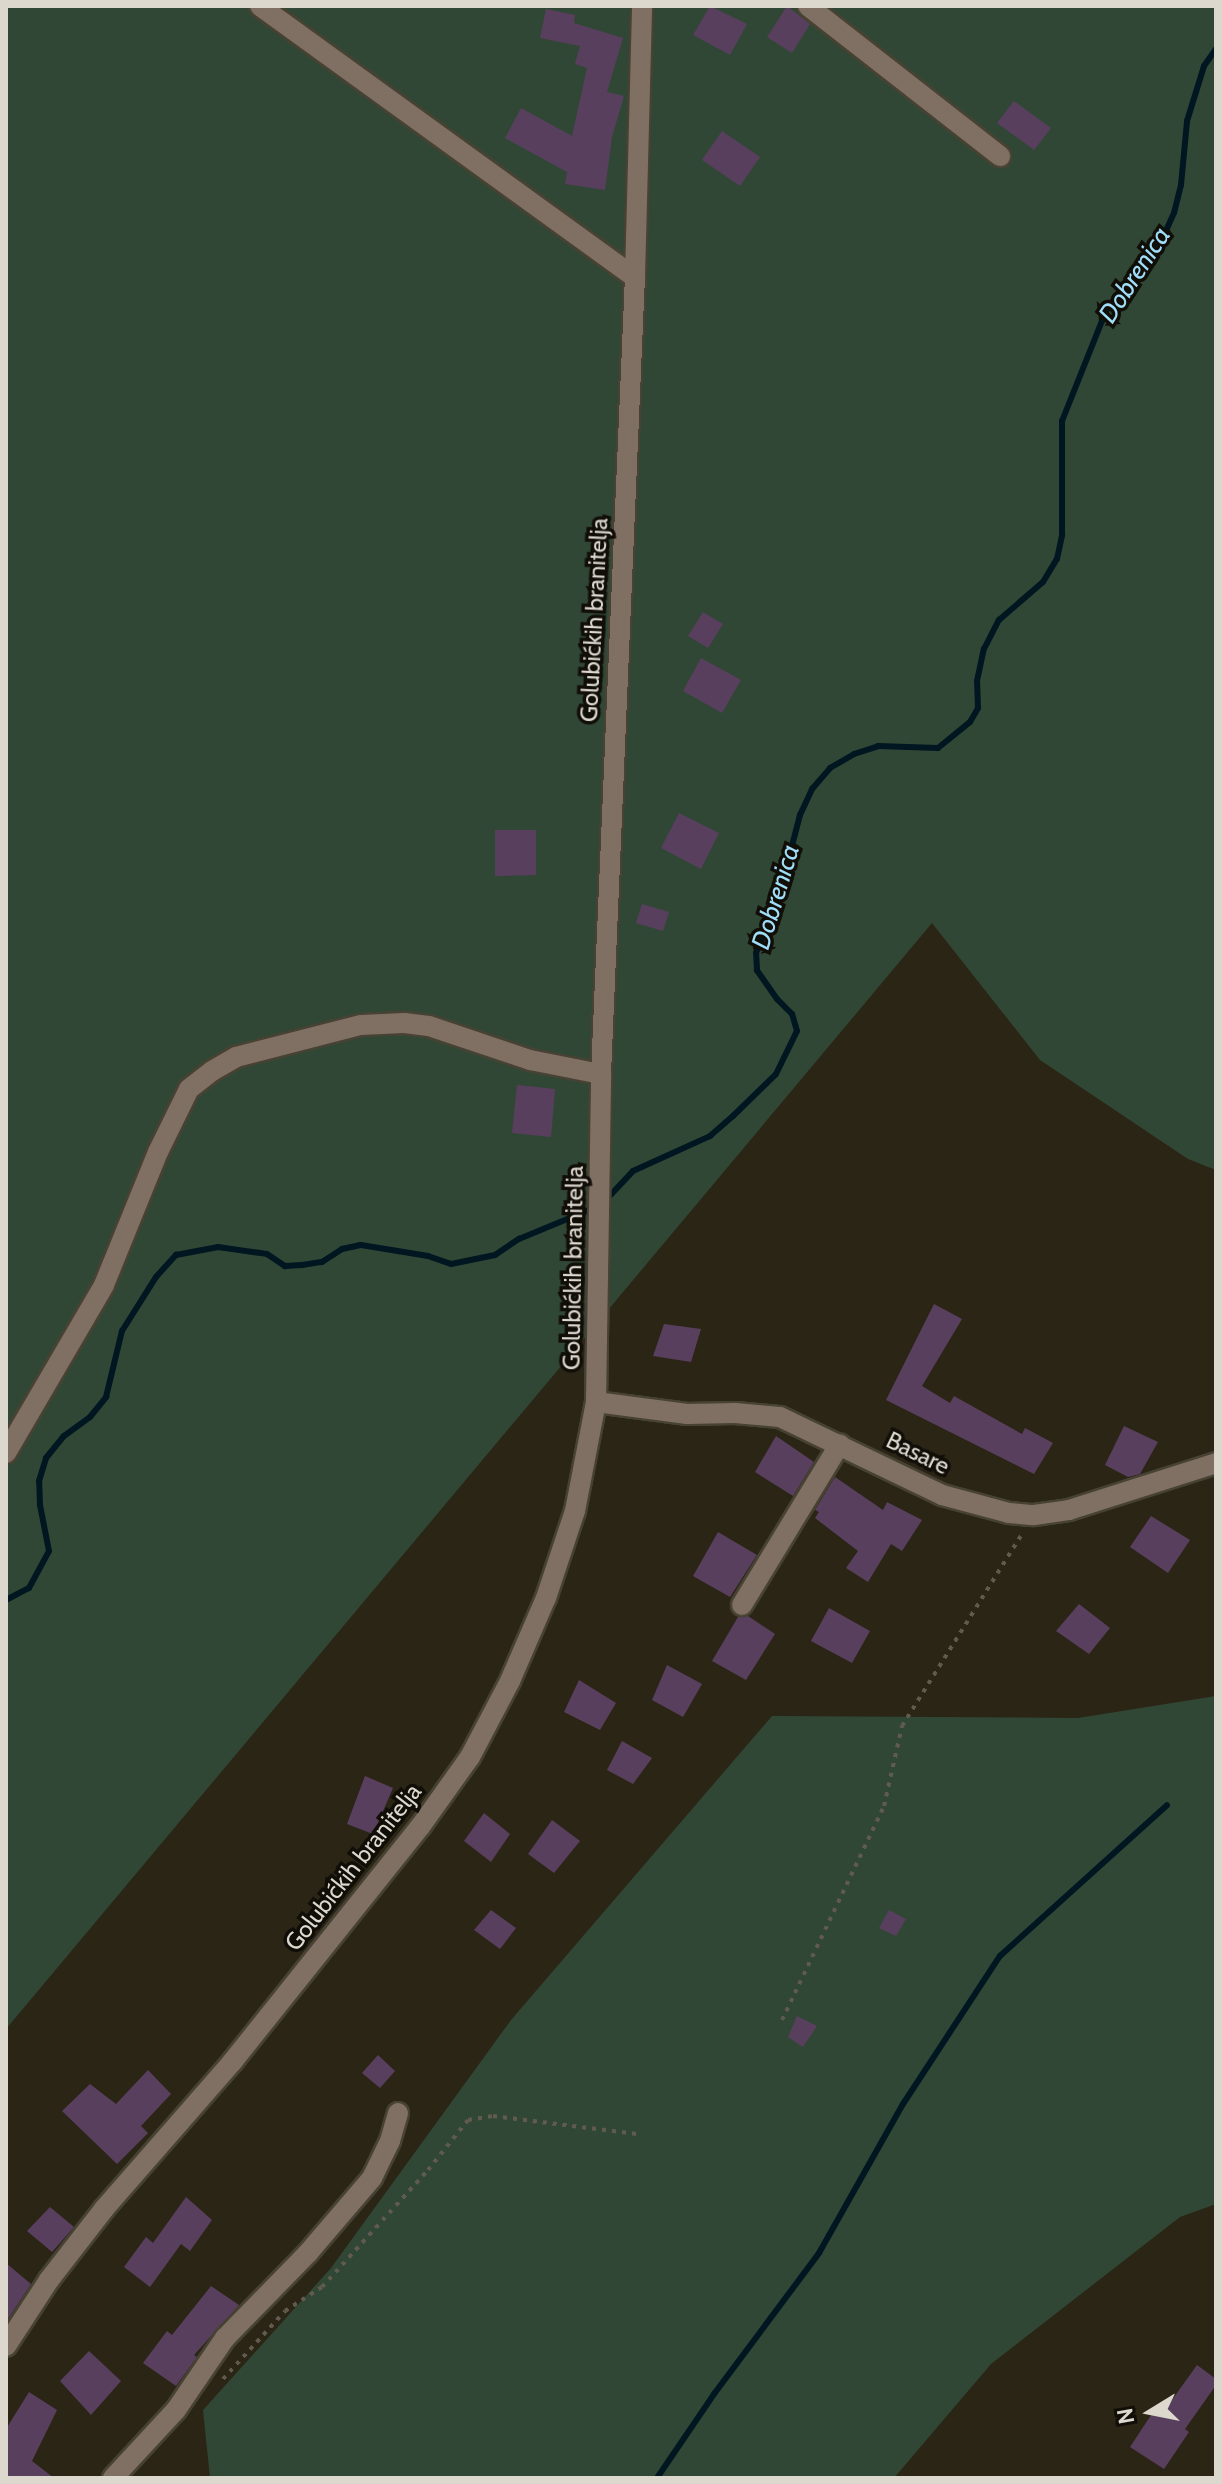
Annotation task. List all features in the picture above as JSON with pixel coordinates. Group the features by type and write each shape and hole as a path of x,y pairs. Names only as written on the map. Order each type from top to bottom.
{"street":[{"path":"260,6 635,277"},
{"name":"Golubićkih branitelja","path":"6,2346 49,2280 104,2209 233,2061 420,1827 470,1757 510,1681 546,1598 575,1511 596,1402 601,1074 635,277 642,6"},
{"path":"808,6 1000,156"},
{"path":"6,1453 104,1285 158,1152 189,1089 212,1071 236,1057 347,1029 404,1023 429,1026 530,1060 601,1074"},
{"name":"Basare","path":"596,1402 687,1414 735,1413 780,1417 942,1495 1009,1513 1034,1515 1069,1510 1124,1495 1216,1463"},
{"path":"742,1605 840,1444"},
{"path":"113,2478 176,2410 225,2338 308,2253 372,2178 390,2141 398,2113"}],"path":[{"path":"782,2020 884,1806 902,1726 1034,1515"},
{"path":"220,2382 285,2311 322,2287 419,2181 468,2120 493,2116 637,2134"}],"green space":[{"path":"6,6 1216,6 1216,1170 1188,1159 1040,1060 932,923 6,2029"},
{"path":"1216,1696 1216,2204 1180,2217 991,2364 894,2478 210,2478 203,2410 331,2268 511,2020 772,1716 1078,1718"}],"building":[{"path":"710,6 747,24 730,55 693,35"},
{"path":"787,6 810,24 792,53 767,37"},
{"path":"546,9 575,15 574,23 623,38 607,92 624,96 612,137 605,190 565,184 567,172 505,138 521,108 572,136 587,68 575,64 580,46 540,38"},
{"path":"1014,101 1051,128 1034,150 997,123"},
{"path":"722,131 760,157 740,186 702,160"},
{"path":"703,612 723,624 708,648 688,636"},
{"path":"701,658 741,680 722,713 683,691"},
{"path":"679,813 719,833 701,869 661,848"},
{"path":"495,830 536,830 536,875 495,876"},
{"path":"642,904 669,912 663,931 636,923"},
{"path":"517,1085 555,1089 551,1137 512,1133"},
{"path":"934,1304 962,1319 922,1386 950,1403 954,1396 1022,1434 1025,1428 1053,1443 1034,1474 886,1400"},
{"path":"664,1324 701,1329 691,1362 653,1356"},
{"path":"1124,1426 1158,1442 1140,1474 1128,1477 1105,1465"},
{"path":"776,1436 814,1462 793,1496 755,1472"},
{"path":"835,1477 883,1510 887,1502 922,1520 902,1551 891,1544 868,1582 846,1568 858,1551 815,1518 819,1512 815,1510"},
{"path":"1151,1516 1190,1540 1168,1573 1130,1547"},
{"path":"718,1532 757,1555 730,1597 693,1576"},
{"path":"1079,1604 1110,1628 1089,1654 1056,1631"},
{"path":"829,1608 870,1631 852,1663 811,1641"},
{"path":"748,1616 775,1634 746,1680 712,1661 738,1617"},
{"path":"667,1665 702,1684 683,1717 652,1700"},
{"path":"579,1680 616,1703 600,1730 564,1712"},
{"path":"622,1741 652,1758 633,1784 607,1770"},
{"path":"365,1776 393,1788 373,1834 347,1824"},
{"path":"484,1813 510,1834 491,1862 464,1841"},
{"path":"552,1820 580,1841 554,1873 528,1854"},
{"path":"491,1910 516,1928 500,1949 474,1930"},
{"path":"889,1910 906,1919 896,1936 879,1928"},
{"path":"797,2016 817,2026 803,2047 788,2037"},
{"path":"378,2055 395,2071 380,2088 362,2073"},
{"path":"148,2070 171,2094 141,2126 148,2133 117,2164 62,2111 90,2084 116,2104"},
{"path":"186,2197 212,2220 190,2251 181,2244 150,2287 124,2267 146,2237 153,2243"},
{"path":"50,2207 74,2227 52,2252 27,2231"},
{"path":"6,2263 31,2284 6,2322"},
{"path":"211,2286 239,2305 194,2355 197,2357 176,2386 143,2363 167,2331 172,2335"},
{"path":"89,2351 121,2381 91,2415 60,2381"},
{"path":"1197,2365 1216,2379 1216,2385 1185,2429 1189,2432 1164,2469 1130,2447 1155,2409 1162,2414"},
{"path":"29,2392 57,2410 32,2461 54,2478 6,2478 6,2429"}],"waterway":[{"name":"Dobrenica","path":"604,1202 633,1171 710,1136 776,1074 797,1031 792,1014 777,999 757,970 756,953 779,896 800,815 812,789 830,768 854,754 878,746 938,748 970,722 978,708 977,681 984,649 999,620 1043,582 1057,559 1062,535 1062,421 1106,311 1147,252 1165,233 1174,213 1181,185 1187,121 1204,66 1216,49"},
{"name":"Dobrenica","path":"6,1600 29,1588 49,1551 40,1505 39,1481 46,1458 64,1436 90,1417 106,1397 122,1331 156,1277 176,1255 218,1247 267,1254 285,1266 322,1262 342,1249 361,1245 428,1256 451,1264 495,1255 519,1239 594,1208"},
{"path":"657,2478 714,2394 819,2253 903,2104 1000,1956 1167,1805"}]}
